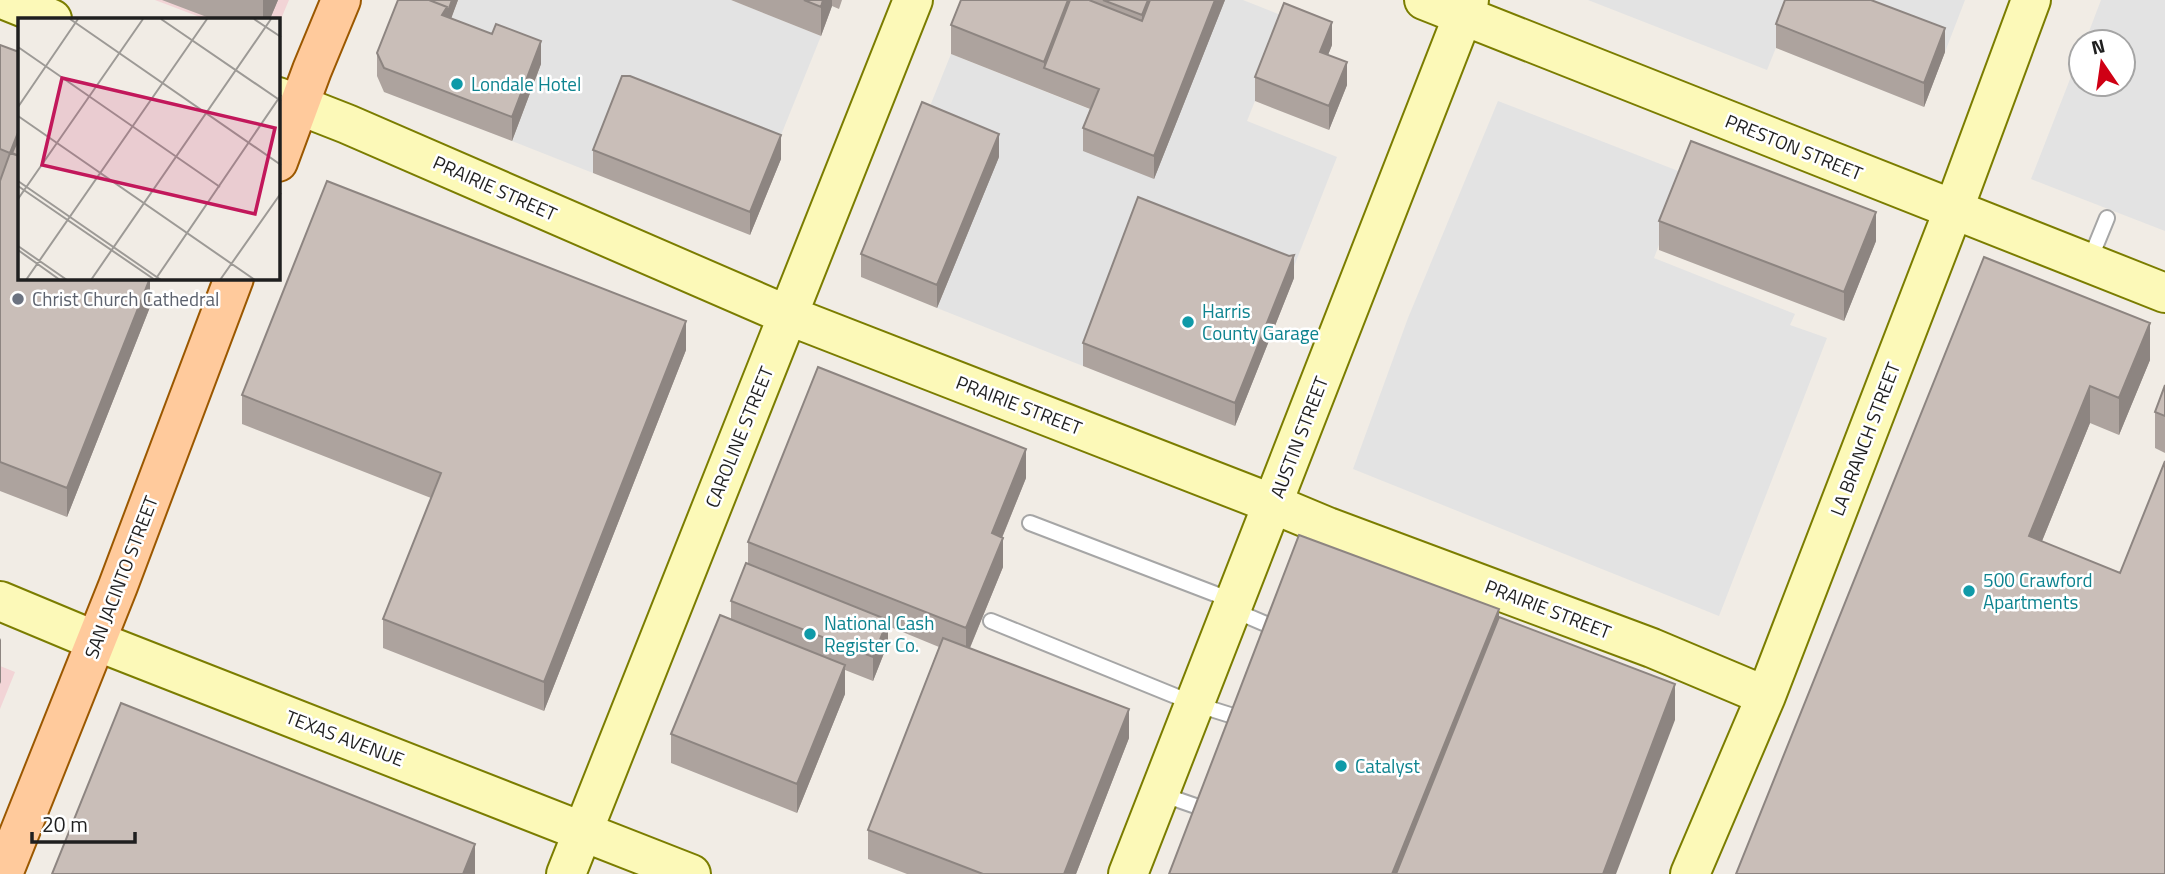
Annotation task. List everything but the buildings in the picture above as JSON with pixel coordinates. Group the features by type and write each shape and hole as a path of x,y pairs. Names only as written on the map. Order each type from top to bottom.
{"main road":[{"path":"280,151 289,101 312,70 341,0"},
{"name":"SAN JACINTO STREET","path":"4,874 233,280"}],"street":[{"path":"5,0 50,18"},
{"name":"CAROLINE STREET","path":"566,874 913,0"},
{"name":"PRESTON STREET","path":"1424,0 1466,8 1953,211 2165,293"},
{"name":"LA BRANCH STREET","path":"1690,874 1766,696 1953,211 2031,0"},
{"name":"AUSTIN STREET","path":"1128,874 1466,8"},
{"name":"PRAIRIE STREET","path":"289,101 788,316 1328,527 1652,648 1766,696"},
{"name":"TEXAS AVENUE","path":"0,601 691,874"}],"lane":[{"path":"2088,263 2106,218"},
{"path":"1030,523 1233,606 1280,630"},
{"path":"991,621 1195,704 1245,720"},
{"path":"1160,793 1210,811"}],"shaded area":[{"path":"155,0 289,0 280,21 280,18 202,18"},
{"path":"458,0 731,0 821,36 773,155 624,97 593,173 512,141 541,64 447,30"},
{"path":"1225,0 1243,0 1288,18 1247,121 1337,157 1289,279 1138,220 1083,366 937,308 998,157 922,126 951,54 1099,113"},
{"path":"1588,0 1795,0 1767,70"},
{"path":"1811,0 1965,0 1945,52"},
{"path":"2101,0 2165,0 2165,231 2031,179 2067,87 2067,98 2137,98 2137,28 2090,28"},
{"path":"1498,101 1686,174 1654,258 1795,314 1790,325 1827,338 1719,616 1353,469 1408,318"},
{"path":"0,666 15,672 0,709"}],"place":[{"name":"Londale Hotel","path":"457,84"},
{"name":"Christ Church Cathedral","path":"18,299"},
{"name":"Harris County Garage","path":"1188,322"},
{"name":"500 Crawford Apartments","path":"1969,591"},
{"name":"National Cash Register Co.","path":"810,634"},
{"name":"Catalyst","path":"1341,766"}]}
